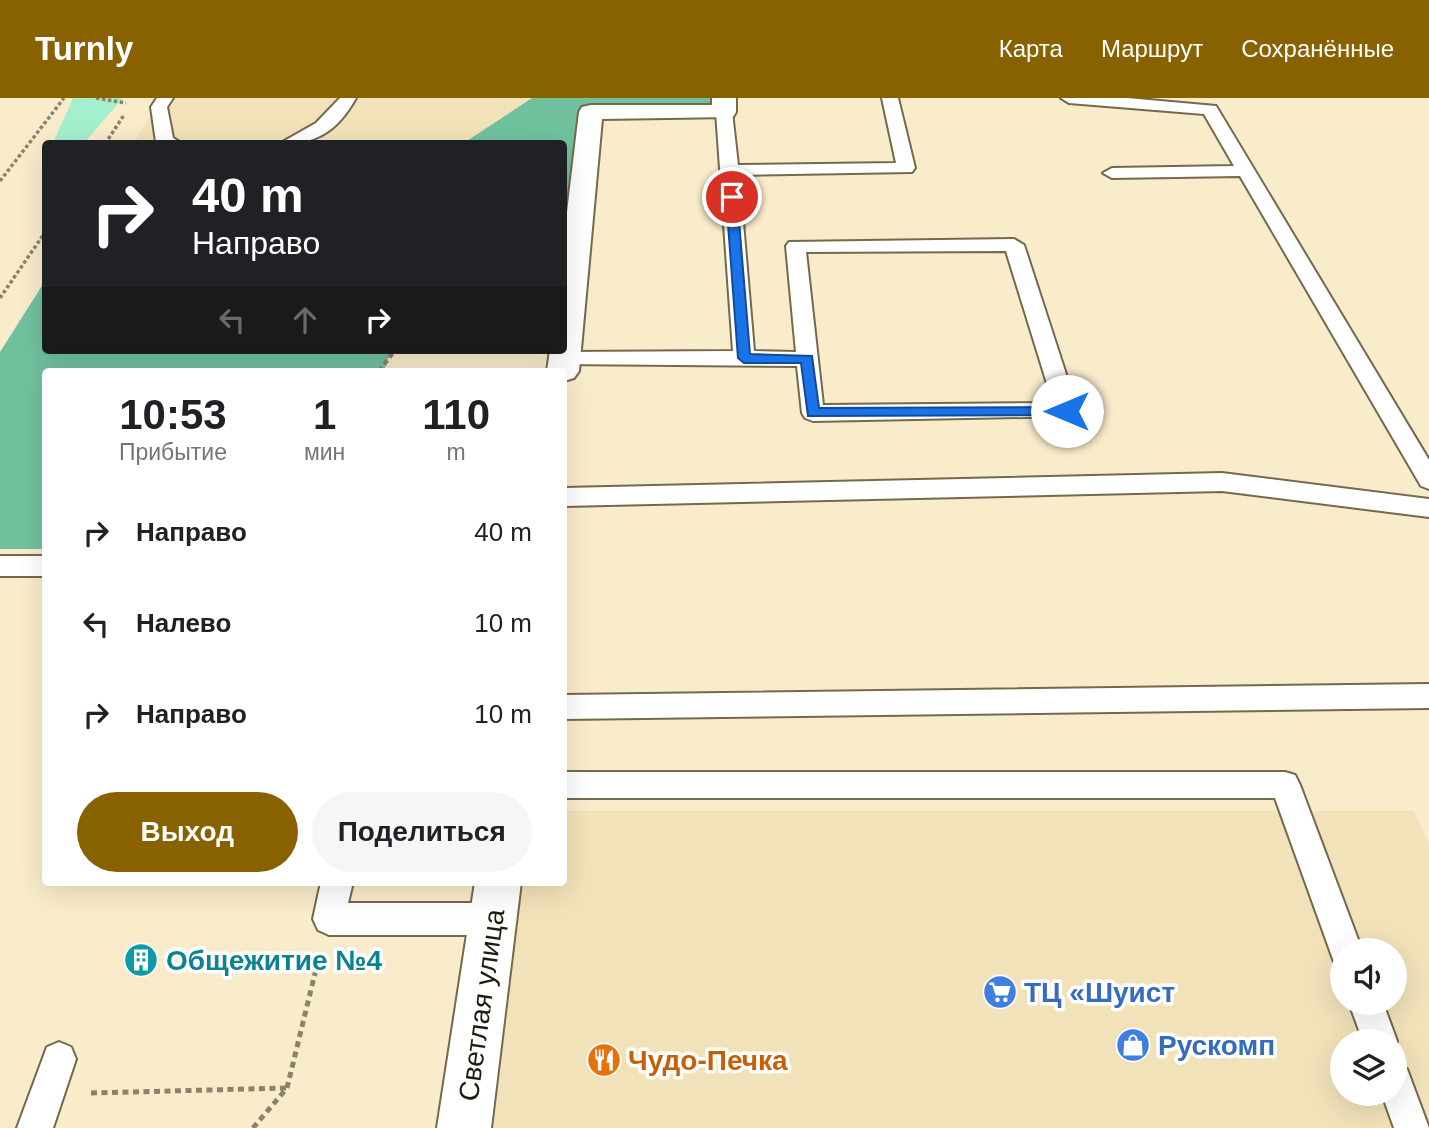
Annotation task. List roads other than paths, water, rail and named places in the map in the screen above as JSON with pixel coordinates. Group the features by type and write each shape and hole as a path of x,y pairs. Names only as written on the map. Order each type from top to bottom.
{"street":[{"path":"567,336 590,112 724,105"},
{"name":"Светлая улица","path":"464,1128 496,900"}],"lane":[{"path":"165,98 159,107 165,140"},
{"path":"302,140 344,107 348,98"},
{"path":"730,170 906,168 890,98"},
{"path":"1069,98 1210,110 1429,480"},
{"path":"724,105 744,358"},
{"path":"1112,173 1247,172"},
{"path":"1014,245 1067,411 813,413 807,359 796,246 1014,245"},
{"path":"564,365 744,358 807,359"},
{"path":"567,497 1222,482 1429,508"},
{"path":"0,566 42,566"},
{"path":"567,707 1429,696"},
{"path":"567,785 1285,785 1342,938"},
{"path":"336,886 329,919 496,900"},
{"path":"35,1128 59,1059"},
{"path":"1404,1106 1412,1128"}],"place":[{"name":"Общежитие №4","path":"141,960"},
{"name":"ТЦ «Шуист","path":"1000,992"},
{"name":"Рускомп","path":"1133,1045"},
{"name":"Чудо-Печка","path":"604,1060"}]}
